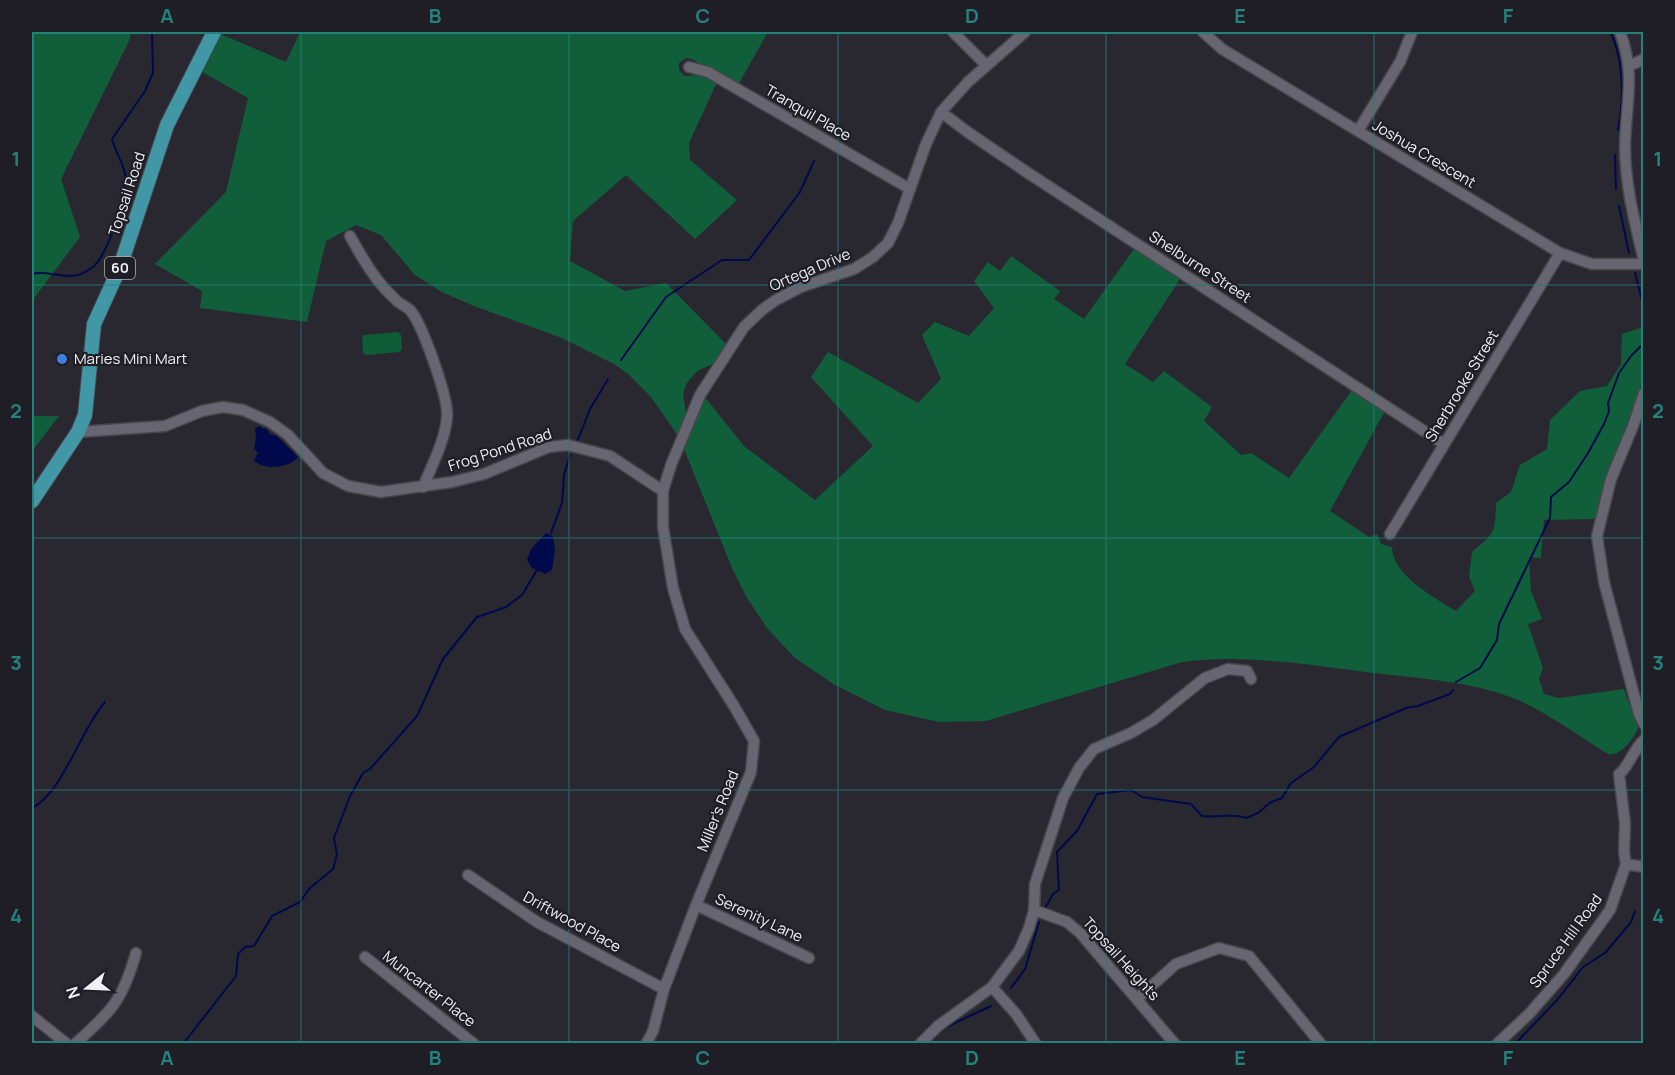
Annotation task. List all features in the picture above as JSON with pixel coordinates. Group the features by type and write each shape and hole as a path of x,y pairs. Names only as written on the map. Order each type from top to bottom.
{"main road":[{"name":"Topsail Road","path":"32,501 78,432 85,415 94,324 120,267 167,125 214,32"}],"street":[{"path":"953,32 986,65"},
{"name":"Ortega Drive","path":"663,491 671,465 697,402 744,327 762,310 784,295 843,273 873,257 888,243 893,235 932,128 941,112 954,95 1024,32"},
{"name":"Joshua Crescent","path":"1203,32 1222,49 1560,253 1592,264 1644,263"},
{"path":"1358,131 1400,62 1412,32"},
{"path":"1620,32 1629,66 1626,165 1631,203 1644,263"},
{"path":"1629,66 1644,59"},
{"name":"Tranquil Place","path":"689,67 708,72 910,189"},
{"name":"Shelburne Street","path":"941,112 1028,173 1444,444"},
{"path":"350,236 371,273 396,301 409,309 419,324 445,401 447,417 443,433 423,487"},
{"name":"Sherbrooke Street","path":"1390,534 1560,253"},
{"path":"1644,393 1611,479 1597,536 1604,582 1639,714 1644,724"},
{"name":"Frog Pond Road","path":"78,432 165,426 202,411 223,407 243,410 270,422 288,435 323,473 348,486 381,492 423,487 484,474 549,447 568,445 610,456 663,491"},
{"name":"Miller's Road","path":"646,1044 653,1031 664,989 696,905 751,772 754,741 685,629 668,565 663,527 663,491"},
{"path":"920,1044 938,1026 992,987 1019,951 1034,910 1035,884 1064,798 1079,768 1094,749 1154,720 1205,678 1228,669 1247,671 1251,679"},
{"name":"Spruce Hill Road","path":"1497,1044 1529,1014 1564,974 1610,910 1626,864 1625,823 1619,774 1626,769 1632,753 1644,740"},
{"path":"1626,864 1644,867"},
{"name":"Driftwood Place","path":"468,875 537,922 664,989"},
{"name":"Serenity Lane","path":"696,905 809,958"},
{"name":"Topsail Heights","path":"1034,910 1067,922 1076,929 1175,1044"},
{"path":"1137,999 1176,964 1219,948 1249,956 1321,1044"},
{"path":"75,1044 98,1024 117,1002 126,984 136,953"},
{"name":"Muncarter Place","path":"365,957 474,1044"},
{"path":"992,987 1016,1014 1036,1044"},
{"path":"32,1016 67,1044"}],"green space":[{"path":"32,32 131,32 130,39 61,179 80,237 32,301"},
{"path":"216,32 286,62 300,32 768,32 738,85 692,59 686,58 679,63 679,70 685,76 704,75 717,82 689,143 690,160 737,200 695,239 626,175 573,221 570,261 625,291 666,283 727,345 713,364 697,371 686,384 683,394 686,414 678,436 651,397 627,373 614,364 562,338 442,292 415,275 381,235 356,225 326,241 307,322 200,308 202,291 155,264 226,192 248,98 197,69"},
{"path":"1134,249 1180,279 1125,364 1153,382 1164,371 1212,407 1204,421 1241,455 1251,453 1289,478 1352,390 1385,411 1330,511 1369,537 1377,534 1381,544 1392,547 1399,567 1416,585 1456,611 1475,591 1469,577 1472,552 1492,532 1496,503 1511,492 1520,465 1547,449 1550,420 1580,391 1607,386 1621,364 1622,334 1643,327 1643,379 1595,519 1544,520 1541,558 1529,557 1531,591 1542,619 1528,624 1543,668 1539,679 1544,694 1559,698 1624,689 1638,728 1622,750 1608,754 1553,718 1530,706 1483,689 1428,679 1303,664 1229,659 1182,662 986,721 939,722 885,710 835,685 795,658 767,628 746,596 732,568 682,444 704,396 744,446 815,500 873,446 811,377 828,352 918,403 941,379 922,335 935,322 969,336 994,308 974,281 988,262 1000,271 1011,256 1060,291 1054,299 1084,319"},
{"path":"398,332 401,335 400,352 367,355 363,353 364,335"},
{"path":"32,416 59,416 32,451"}],"shaded area":[{"path":"260,426 267,429 270,434 277,436 298,457 289,464 276,467 264,466 254,460 258,453 254,449 255,428"},
{"path":"546,533 553,536 555,550 552,570 545,574 532,568 527,560 531,549"}],"waterway":[{"path":"32,274 67,276 80,274 94,266 105,249 116,222 125,183 124,170 112,139 145,91 153,73 152,32"},
{"path":"1611,32 1622,80 1618,130"},
{"path":"1615,155 1616,189"},
{"path":"621,360 666,297 722,260 749,260 800,192 814,161"},
{"path":"1619,206 1629,253"},
{"path":"1635,273 1644,308"},
{"path":"1456,682 1480,668 1497,640 1499,624 1550,518 1551,497 1569,482 1588,453 1604,424 1609,411 1608,403 1619,373 1644,343"},
{"path":"577,442 590,409 608,379"},
{"path":"551,533 562,503 564,475 570,455"},
{"path":"183,1044 236,976 238,954 245,947 254,946 272,916 300,902 309,889 333,869 337,855 334,838 350,796 363,773 370,769 417,716 443,659 477,617 506,607 522,595 537,570"},
{"path":"1044,910 1053,894 1059,890 1057,852 1077,831 1097,794 1131,790 1142,797 1191,804 1202,816 1246,818 1258,813 1271,802 1282,798 1291,783 1314,767 1339,737 1406,708 1450,694 1453,690"},
{"path":"32,808 43,801 53,789 105,702"},
{"path":"1515,1044 1558,999 1583,967 1605,953 1631,922 1635,911"},
{"path":"1011,988 1025,969 1039,922"},
{"path":"942,1029 991,1006"}],"place":[{"name":"Maries Mini Mart","path":"62,359"}]}
